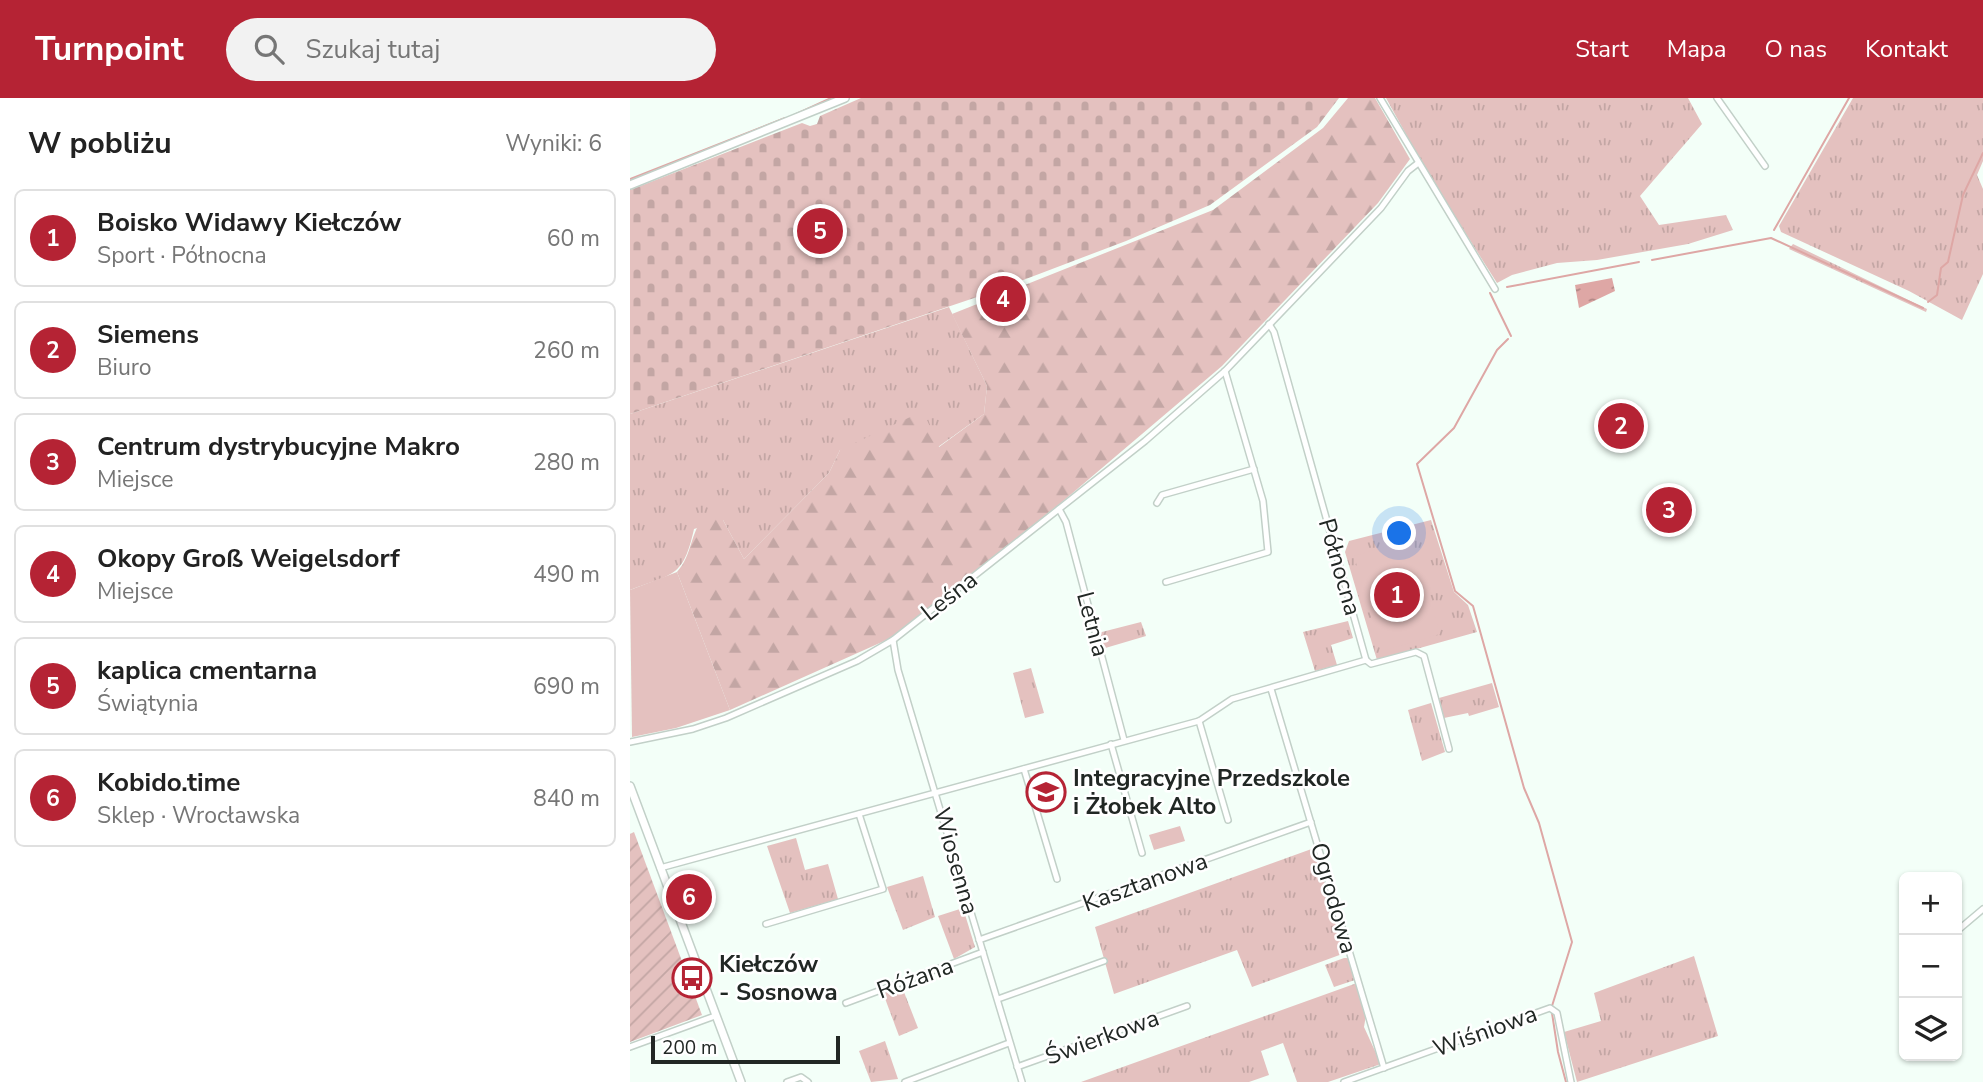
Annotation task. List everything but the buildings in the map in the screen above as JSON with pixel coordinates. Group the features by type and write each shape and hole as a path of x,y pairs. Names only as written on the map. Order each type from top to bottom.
{"street":[{"path":"630,185 845,98"},
{"path":"1381,98 1417,164 1495,289"},
{"path":"1717,98 1765,166"},
{"name":"Leśna","path":"630,742 693,729 726,718 857,661 893,640 1145,441 1225,371 1381,208 1408,171 1417,164"},
{"name":"Północna","path":"1269,324 1284,368 1366,660"},
{"path":"1166,582 1268,552 1263,501 1225,371"},
{"path":"1157,503 1162,495 1254,469"},
{"name":"Letnia","path":"1059,509 1066,522 1124,740"},
{"name":"Wiosenna","path":"893,640 898,670 1021,1082"},
{"path":"660,868 1199,721 1232,699 1366,660 1371,664 1416,652 1424,656 1449,749"},
{"name":"Ogrodowa","path":"1271,689 1384,1068"},
{"path":"1199,721 1228,820"},
{"path":"1111,744 1142,853"},
{"path":"1024,769 1057,879"},
{"path":"630,786 741,1082"},
{"path":"766,924 883,889 859,814"},
{"name":"Kasztanowa","path":"979,940 1311,822"},
{"path":"1962,927 1983,909"},
{"name":"Różana","path":"846,1003 983,952"},
{"path":"998,999 1104,961"},
{"name":"Świerkowa","path":"1017,1067 1187,1006"},
{"name":"Wiśniowa","path":"1344,1082 1550,1008 1557,1013 1571,1082"},
{"path":"630,1047 715,1016"},
{"path":"905,1082 1009,1042"},
{"path":"787,1082 801,1077 808,1082"}],"green space":[{"path":"861,98 1339,98 1317,127 1210,205 1126,241 986,294 630,414 630,190 802,123 810,126 817,124 820,116"},
{"path":"1348,98 1375,98 1410,159 1378,203 1222,366 1062,502 891,638 730,710 677,572 705,515 723,520 744,559 829,473 840,450 923,411 939,447 984,414 987,386 952,314 1213,210 1323,128"},
{"path":"1386,98 1688,98 1702,124 1640,196 1659,225 1726,215 1733,230 1688,244 1597,260 1557,263 1512,275 1497,283 1428,174"},
{"path":"1853,98 1983,98 1983,161 1977,175 1983,189 1983,274 1962,320 1909,291 1781,232 1779,226"},
{"path":"1793,244 1927,309 1926,312 1789,249"},
{"path":"949,307 987,386 984,414 938,447 840,450 829,473 744,559 723,520 694,529 686,557 674,572 630,590 630,414"},
{"path":"1431,520 1454,592 1468,605 1477,632 1377,660 1345,552 1349,541"},
{"path":"1412,539 1440,634 1382,651 1354,556"},
{"path":"677,572 730,710 676,728 632,737 630,590"},
{"path":"1348,621 1353,638 1331,645 1337,665 1315,671 1303,632"},
{"path":"1141,622 1146,636 1102,649 1098,633"},
{"path":"1031,668 1044,713 1025,718 1013,673"},
{"path":"1492,683 1499,707 1469,716 1468,713 1444,718 1439,698"},
{"path":"1431,703 1445,752 1422,761 1408,710"},
{"path":"1180,826 1185,841 1154,850 1149,835"},
{"path":"634,832 702,1015 630,1042 630,834"},
{"path":"796,838 805,870 828,864 838,899 790,913 767,846"},
{"path":"1317,847 1346,945 1345,953 1252,987 1237,950 1114,994 1095,927"},
{"path":"923,876 935,917 903,930 887,887"},
{"path":"963,908 975,947 954,959 938,916"},
{"path":"1694,956 1718,1036 1577,1082 1564,1032 1601,1021 1594,993"},
{"path":"1349,958 1355,980 1334,987 1325,965"},
{"path":"1357,983 1366,1015 1364,1027 1381,1064 1328,1082 1297,1082 1283,1043 1261,1051 1269,1075 1249,1082 1081,1082"},
{"path":"902,987 918,1028 899,1036 883,993"},
{"path":"885,1041 898,1079 871,1082 859,1051"}],"water":[{"path":"1612,278 1615,291 1579,308 1575,285"}],"waterway":[{"path":"794,115 831,98"},
{"path":"1774,230 1849,98"},
{"path":"630,179 785,118"},
{"path":"1928,302 1937,295 1941,268 1948,262 1963,195 1983,153"},
{"path":"1652,260 1771,238 1923,308"},
{"path":"1507,287 1639,262"},
{"path":"1490,293 1511,336"},
{"path":"1508,339 1497,350 1454,428 1417,464 1455,591 1473,606 1524,788 1539,823 1572,942 1552,1006"},
{"path":"1552,1013 1566,1082"}],"place":[{"name":"kaplica cmentarna","path":"820,231"},
{"name":"Okopy Groß Weigelsdorf","path":"1003,299"},
{"name":"Siemens","path":"1621,426"},
{"name":"Centrum dystrybucyjne Makro","path":"1669,510"},
{"name":"Boisko Widawy Kiełczów","path":"1397,595"},
{"name":"Integracyjne Przedszkole i Żłobek Alto","path":"1046,792"},
{"name":"Kobido.time","path":"689,897"},
{"name":"Kiełczów - Sosnowa","path":"692,978"}]}
